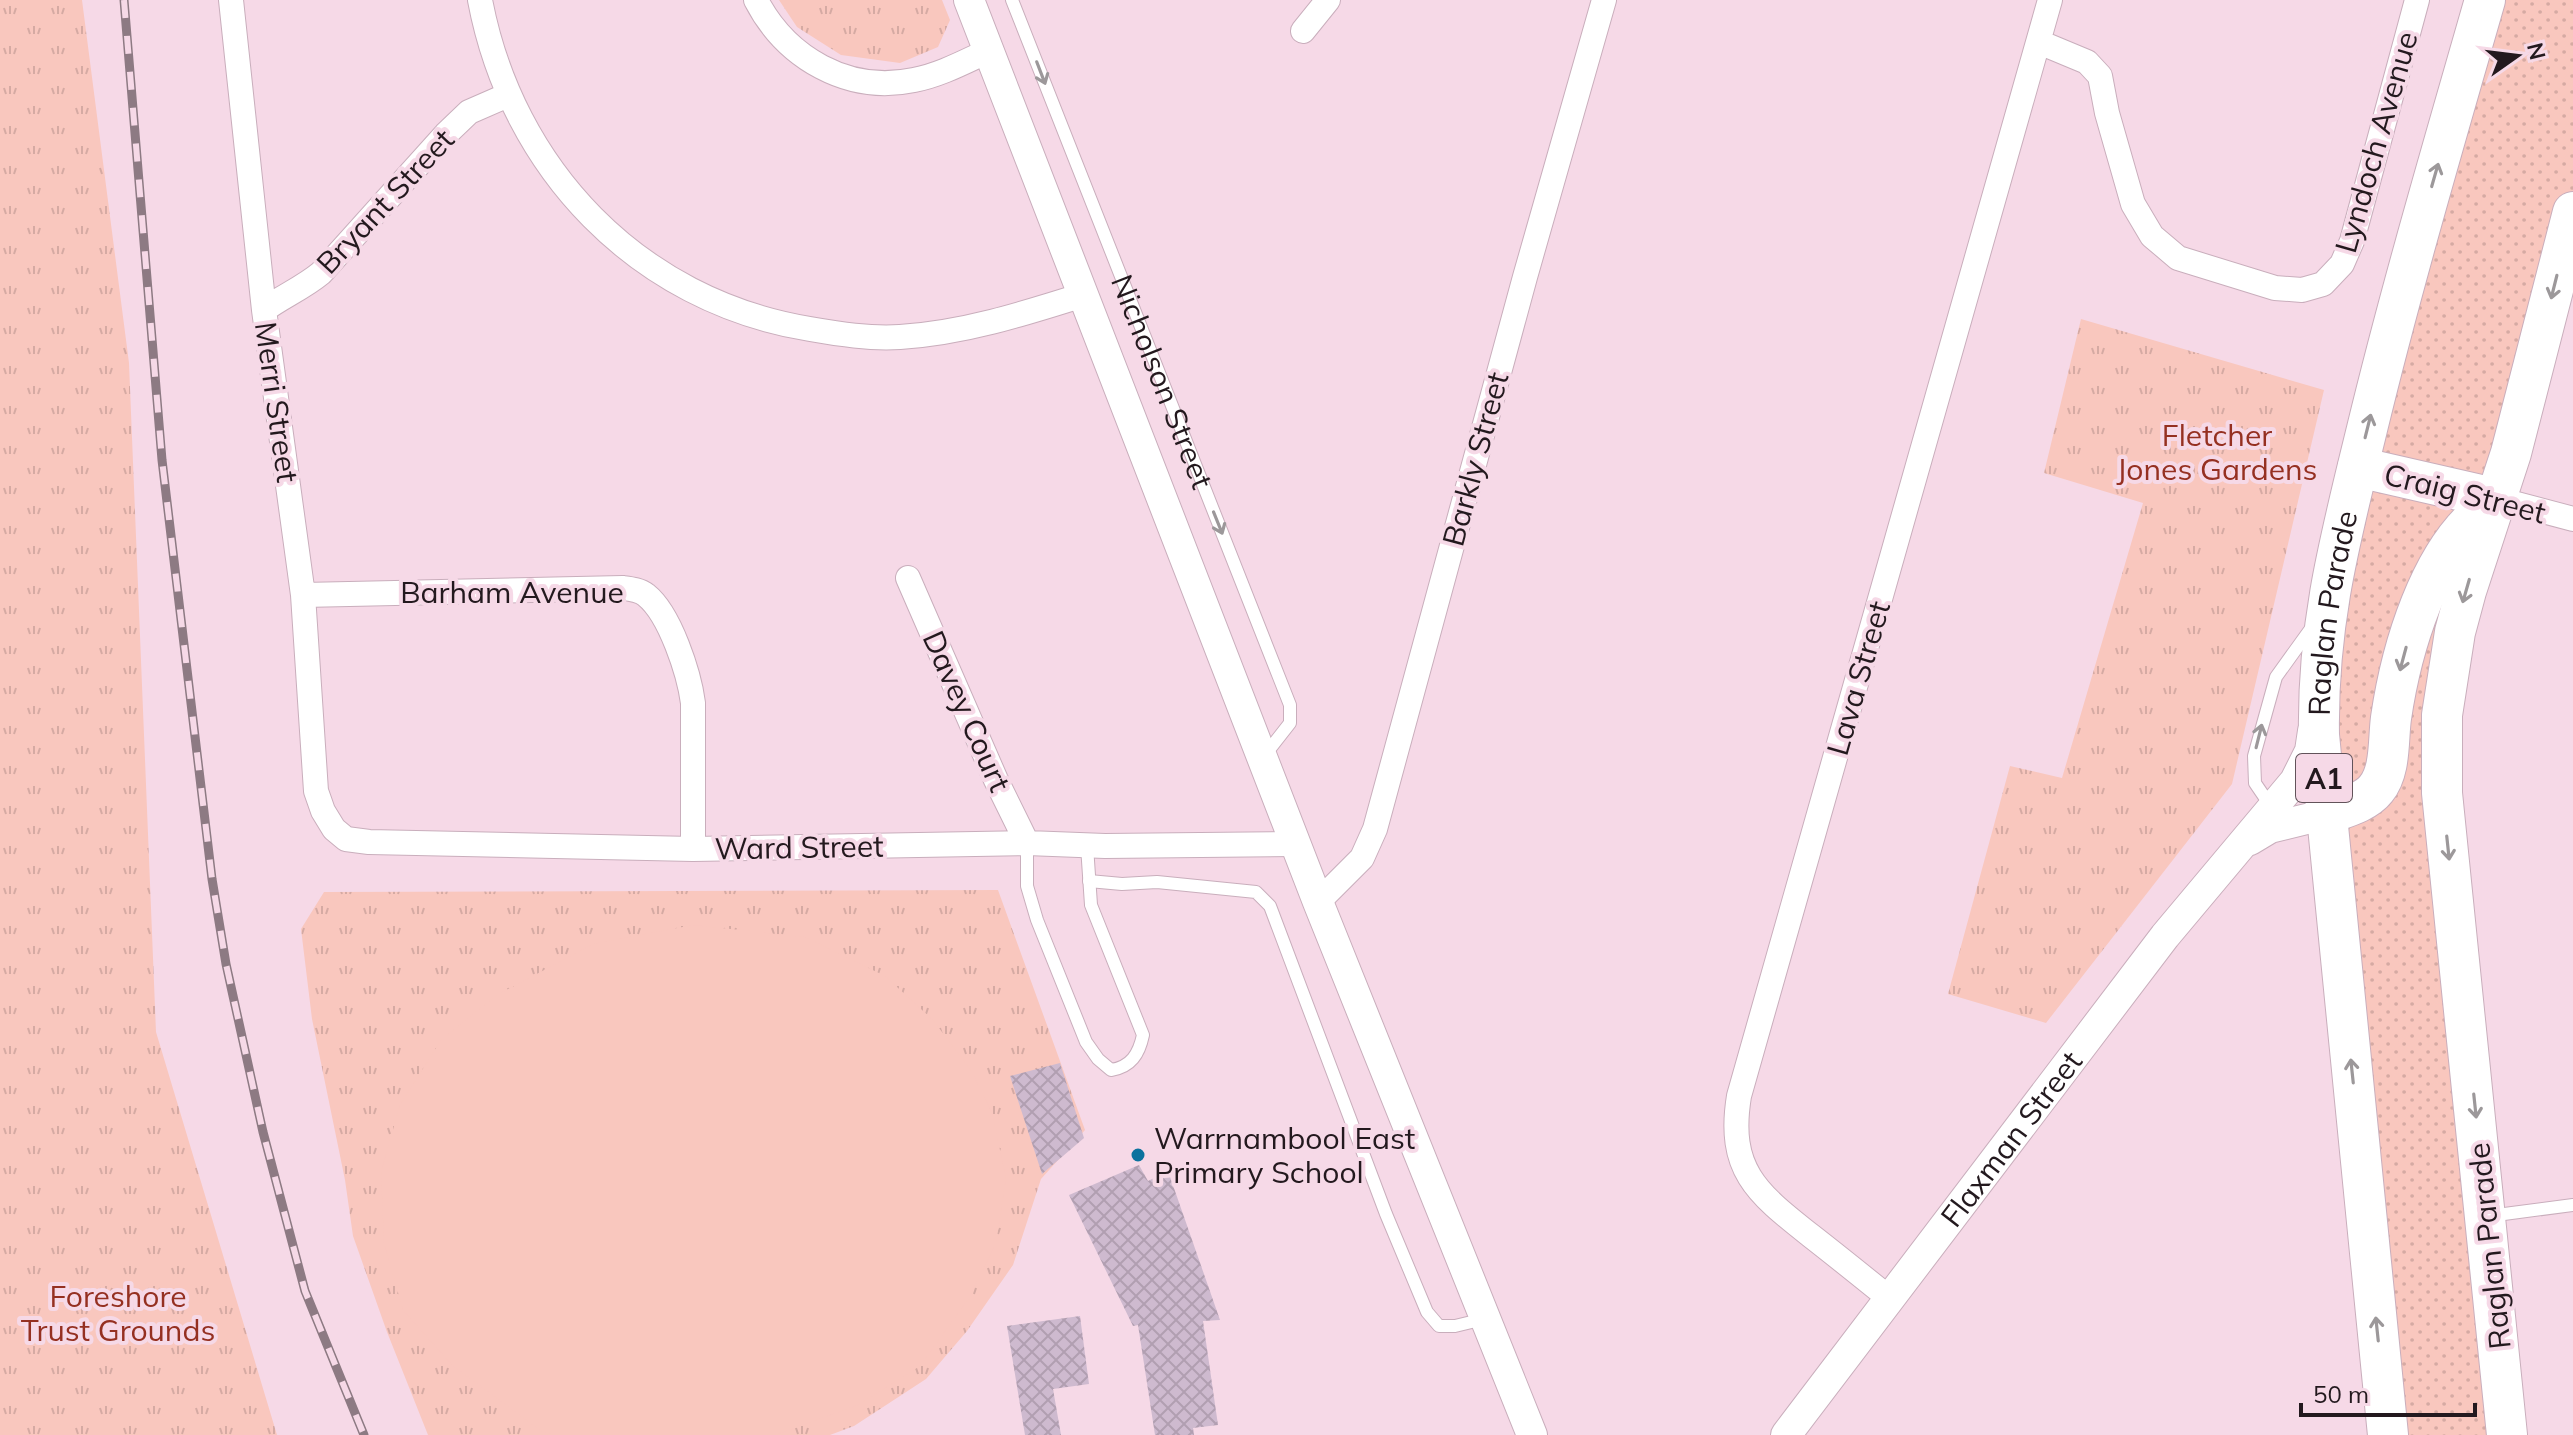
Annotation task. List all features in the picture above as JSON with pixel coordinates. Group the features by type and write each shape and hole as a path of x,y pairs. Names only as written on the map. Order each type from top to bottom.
{"highway":[{"name":"Raglan Parade","path":"2388,1435 2318,701 2328,595 2347,502 2404,285 2485,0"},
{"name":"Raglan Parade","path":"2507,1435 2443,808 2441,749 2446,686 2455,632 2481,541 2498,499 2573,212"},
{"name":"Craig Street","path":"2358,467 2498,499"},
{"path":"2327,814 2368,796 2379,786 2387,762 2403,655 2419,610 2453,542 2468,522 2498,499"}],"street":[{"name":"Merri Street","path":"231,0 264,310 303,595 311,737 320,805"},
{"path":"480,0 486,30 508,95 546,163 572,198 611,236 673,281 749,315 796,327 849,336 897,338 991,323 1083,295"},
{"path":"756,0 765,18 796,51 815,64 855,79 894,83 912,81 988,51"},
{"name":"Nicholson Street","path":"969,0 1318,902 1532,1435"},
{"path":"1303,31 1328,0"},
{"name":"Barkly Street","path":"1318,902 1362,858 1375,829 1604,0"},
{"name":"Lava Street","path":"1889,1298 1763,1195 1743,1165 1735,1132 1736,1116 1743,1080 2050,0"},
{"name":"Lyndoch Avenue","path":"2039,42 2087,62 2100,76 2107,113 2133,204 2152,236 2178,258 2275,288 2302,290 2323,284 2342,264 2352,241 2417,0"},
{"name":"Bryant Street","path":"264,310 280,298 301,289 321,273 469,112 508,95"},
{"name":"Craig Street","path":"2498,499 2573,519"},
{"name":"Davey Court","path":"908,578 996,780 1027,843"},
{"name":"Barham Avenue","path":"303,595 623,588 644,592 659,608 691,684 693,849"},
{"name":"Flaxman Street","path":"1786,1435 2165,936 2239,845 2270,828 2310,751 2318,701"},
{"name":"Ward Street","path":"320,805 334,829 346,839 357,841 693,849 1027,843 1087,846 1296,844"},
{"name":"Flaxman Street","path":"2277,816 2327,814"}],"lane":[{"name":"Nicholson Street","path":"1012,0 1290,705 1290,723 1262,758"},
{"path":"2277,816 2255,783 2254,756 2276,677 2314,625 2328,595"},
{"path":"1027,843 1027,886 1037,920 1086,1042 1111,1070 1123,1068 1140,1052 1143,1035 1091,905 1087,846"},
{"path":"1089,881 1122,884 1157,882 1256,892 1270,906 1386,1214 1427,1312 1439,1326 1455,1326 1487,1318"},
{"path":"2487,1216 2573,1205"}],"green space":[{"name":"Foreshore Trust Grounds","path":"0,0 82,0 129,363 156,1032 277,1435 0,1435"},
{"path":"779,0 942,0 950,20 938,47 900,63 841,55 797,27"},
{"path":"2487,0 2573,0 2573,212 2448,671 2507,1435 2389,1435 2318,701"},
{"name":"Fletcher Jones Gardens","path":"2081,319 2324,390 2232,784 2046,1023 1948,994 2010,766 2062,778 2143,503 2044,473"},
{"path":"998,890 1085,1130 1041,1179 1013,1265 967,1331 926,1379 854,1426 830,1435 428,1435 353,1236 345,1180 312,1019 301,929 324,892"},
{"path":"693,925 805,937 885,976 933,1020 972,1072 992,1113 1006,1178 996,1243 969,1298 920,1366 858,1405 775,1435 554,1435 541,1431 452,1365 403,1310 384,1243 381,1172 400,1105 441,1040 497,995 593,944"}],"building":[{"path":"1060,1063 1084,1138 1042,1174 1010,1076"},
{"path":"1139,1165 1148,1181 1168,1171 1220,1320 1203,1321 1218,1425 1193,1428 1194,1435 1155,1435 1138,1325 1133,1326 1069,1195"},
{"path":"1080,1316 1089,1384 1053,1389 1061,1435 1025,1435 1007,1326"}],"railway":[{"path":"124,0 162,460 212,879 226,964 263,1132 305,1291 364,1435"}],"place":[{"name":"Warrnambool East Primary School","path":"1138,1155"}]}
